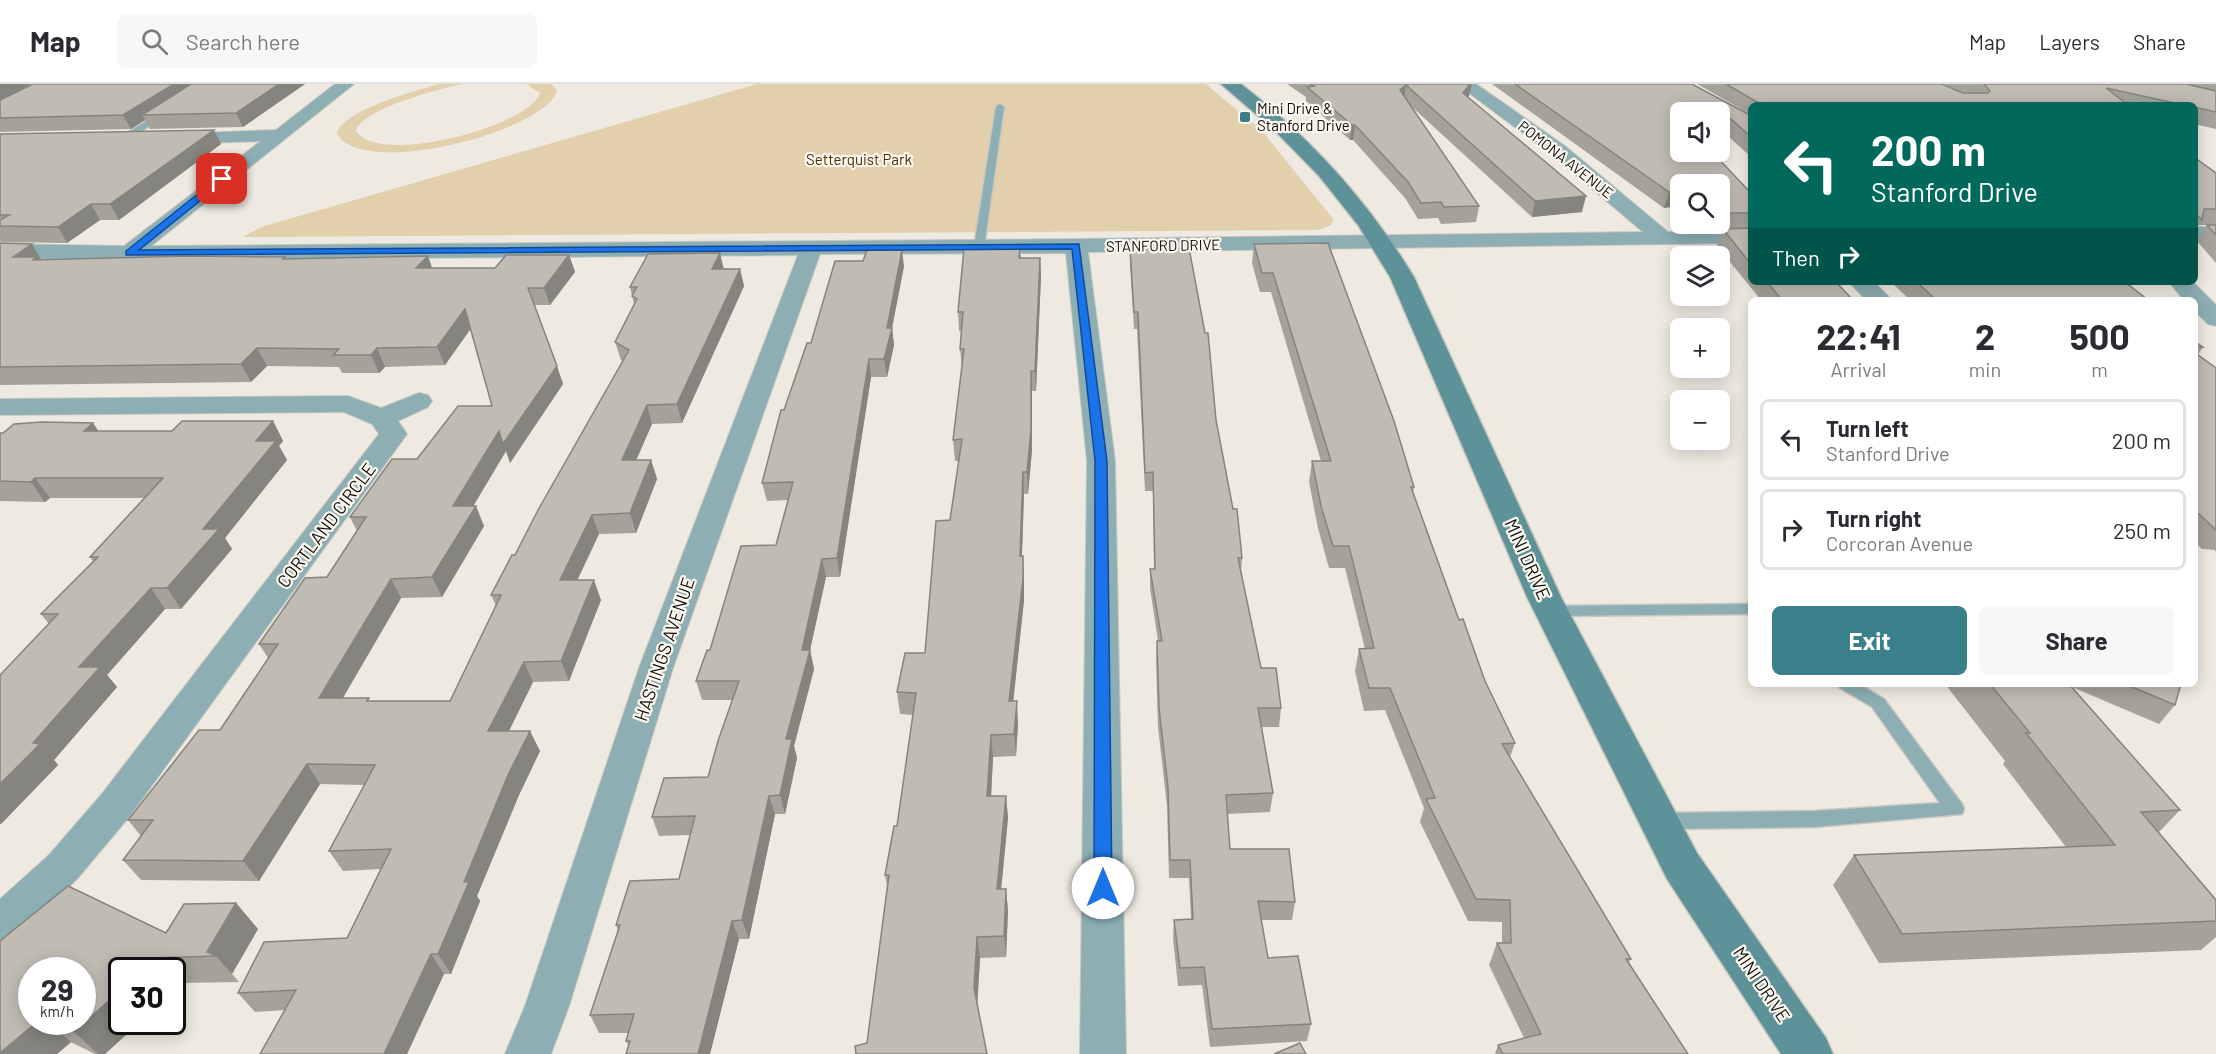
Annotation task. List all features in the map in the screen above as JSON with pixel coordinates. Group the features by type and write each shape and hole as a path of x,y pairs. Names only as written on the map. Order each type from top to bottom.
{"street":[{"path":"129,253 346,84"},
{"name":"MINI DRIVE","path":"1230,84 1265,111 1325,168 1383,243 1402,277 1551,611 1682,866 1809,1054"},
{"name":"POMONA AVENUE","path":"1465,84 1558,150 1663,238"},
{"path":"101,139 278,135"},
{"path":"2198,233 2216,233"},
{"name":"STANFORD DRIVE","path":"0,251 129,253 979,247 1748,237"},
{"path":"1076,246 1101,461 1103,1054"},
{"name":"HASTINGS AVENUE","path":"528,1054 550,995 656,669 811,248"},
{"path":"1863,285 1877,297"},
{"path":"2183,285 2195,297"},
{"path":"2198,300 2216,319"},
{"path":"0,407 348,404 382,418 418,401"},
{"name":"CORTLAND CIRCLE","path":"0,926 63,867 115,806 393,434 382,418"}],"lane":[{"path":"979,247 1000,107"},
{"path":"124,139 173,108"},
{"path":"1551,611 1748,609"},
{"path":"1659,821 1814,819 1955,809 1878,704 1851,687"}],"green space":[{"path":"438,84 463,84 421,95 387,108 361,123 356,131 370,141 393,145 453,138 510,118 530,106 540,93 526,84 551,84 557,90 546,105 523,120 491,134 454,144 416,151 382,152 354,147 337,134 342,125 365,109"},
{"name":"Setterquist Park","path":"757,84 1206,84 1262,131 1334,220 1331,225 1319,230 243,237 261,227"}],"building":[{"path":"33,84 174,84 123,115 0,118 0,100"},
{"path":"191,84 279,84 236,113 142,115"},
{"path":"1310,84 1470,84 1463,93 1586,196 1535,201 1406,85 1400,90 1479,206 1444,207 1441,202 1421,203 1408,182 1355,125 1352,125 1307,87 1314,86"},
{"path":"1515,84 1692,84 1726,102 1670,102 1670,162 1722,162 1748,190 1748,213 1730,213 1730,174 1670,174 1670,192"},
{"path":"1726,84 1942,84 1963,93 1988,93 1990,91 1984,84 2186,84 2216,91 2216,112 2198,108 2198,102 2170,102 2106,88 2124,102 1757,102"},
{"path":"1730,104 1748,114 1748,134 1730,118"},
{"path":"214,130 110,204 91,204 58,227 0,226 0,220 9,215 0,215 0,134"},
{"path":"2198,160 2216,173 2216,209 2204,209 2202,220 2198,216"},
{"path":"2207,225 2216,225 2216,235"},
{"path":"1748,228 1748,260 1727,234 1730,234 1730,229"},
{"path":"0,243 32,244 13,257 36,257 33,260 189,256 285,257 283,259 428,256 416,268 495,268 506,255 569,255 544,288 528,288 557,366 503,444 499,431 453,506 476,506 432,577 391,579 319,698 369,698 367,701 450,701 501,595 491,595 629,350 615,342 637,299 632,296 637,287 630,287 648,254 720,253 712,269 740,269 677,404 647,405 622,460 651,460 630,513 592,515 560,580 594,580 561,661 524,662 488,731 530,731 508,775 464,882 469,882 438,954 431,954 384,1054 260,1054 296,990 238,993 264,942 347,938 391,849 329,851 375,765 307,764 243,861 123,860 153,820 128,820 199,730 220,730 278,644 259,644 305,578 327,577 366,517 350,517 392,459 417,459 458,406 492,406 465,309 437,347 377,348 371,355 333,355 339,349 257,348 241,364 0,367"},
{"path":"1328,243 1394,421 1414,487 1411,487 1459,620 1463,619 1485,681 1515,743 1502,744 1631,959 1626,959 1688,1054 1503,1054 1498,1045 1541,1034 1497,943 1511,943 1510,900 1476,899 1426,799 1435,798 1390,688 1369,688 1359,649 1374,648 1349,546 1333,546 1321,506 1312,461 1331,461 1273,273 1262,273 1254,244"},
{"path":"964,248 1020,248 1019,258 1040,258 1035,371 1031,371 1031,430 1027,472 1023,472 1020,556 1023,556 1023,579 1009,701 1017,701 1014,734 991,735 987,796 1006,796 997,889 1006,889 1004,936 977,937 974,988 987,1054 856,1054 855,1046 867,1043 889,875 885,875 894,826 897,826 916,693 897,692 905,653 925,653 936,521 950,520 962,439 953,440 964,349 960,349 963,312 958,312"},
{"path":"1189,248 1205,333 1208,333 1216,420 1233,509 1237,509 1242,558 1238,558 1261,668 1276,668 1281,708 1258,708 1273,793 1226,795 1230,849 1289,849 1295,902 1258,901 1268,958 1298,956 1311,1024 1212,1029 1204,967 1180,968 1174,920 1193,919 1190,860 1170,860 1168,787 1159,708 1157,641 1162,641 1150,569 1155,569 1153,472 1145,473 1138,312 1134,312 1130,249"},
{"path":"867,250 902,250 887,328 892,328 884,359 869,359 837,558 822,559 802,650 810,650 786,739 792,739 780,795 769,796 742,920 732,921 698,1054 626,1054 630,1041 626,1041 634,1014 590,1015 620,925 616,925 630,881 679,879 695,816 652,817 664,778 708,777 739,681 696,681 707,650 710,650 741,546 776,545 793,482 762,483 781,410 784,410 807,343 811,343 835,261 863,261"},
{"path":"1770,285 1839,285 1850,297 1780,297"},
{"path":"1920,285 2129,285 2144,297 1933,297"},
{"path":"2198,355 2216,368 2216,530 2199,514"},
{"path":"182,421 273,421 256,441 276,441 203,529 219,529 167,588 151,588 79,667 100,667 33,743 40,744 0,784 0,675 58,614 41,614 98,557 90,557 163,478 35,478 31,482 0,481 0,433 14,424 42,422 93,423 84,431 172,431"},
{"path":"1992,687 2072,687 2180,810 2141,812 2216,900 2216,921 1902,934 1854,855 2115,845 2026,733 2030,733"},
{"path":"2132,687 2180,687 2175,705"},
{"path":"68,886 166,933 184,904 236,903 207,952 216,956 108,957 108,1002 96,1012 96,957 18,957 18,1035 21,1035 0,1053 0,941"},
{"path":"1300,1043 1306,1054 1274,1054"}],"place":[{"name":"Mini Drive & Stanford Drive","path":"1245,117"}],"route":[{"path":"222,179 129,253 1076,246 1101,461 1103,888"}]}
